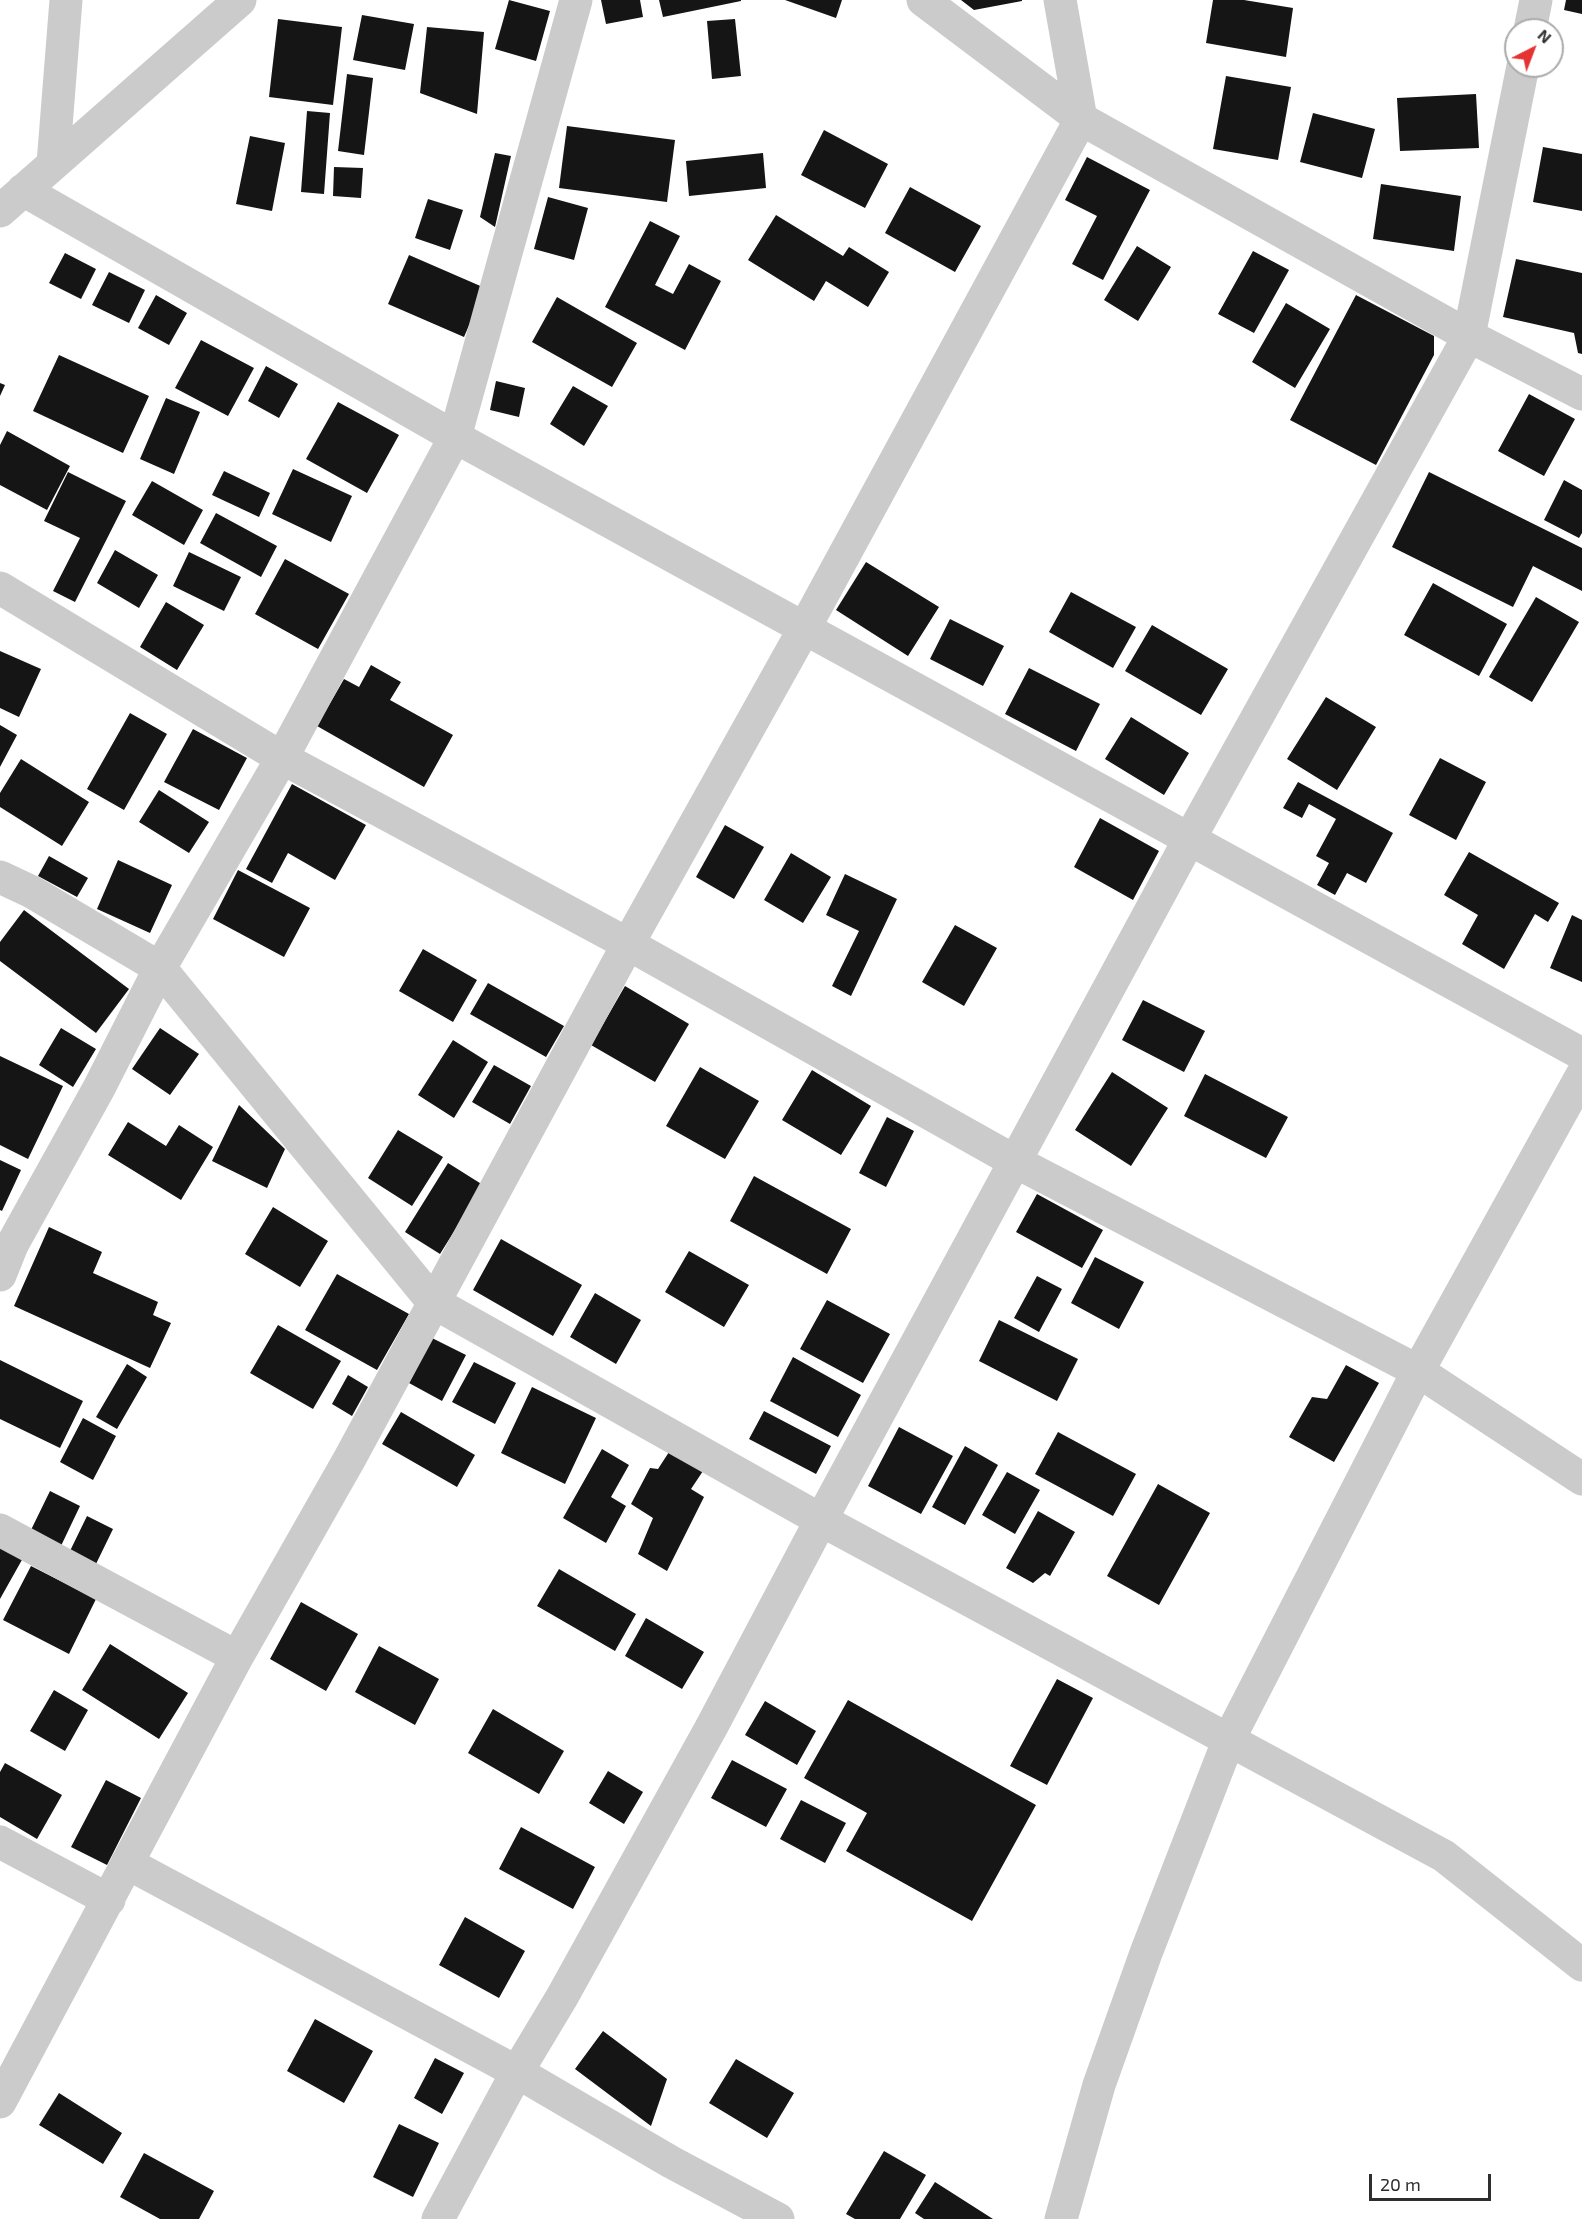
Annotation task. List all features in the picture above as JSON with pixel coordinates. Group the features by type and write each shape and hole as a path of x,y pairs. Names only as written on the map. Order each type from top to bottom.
{"street":[{"path":"53,164 66,0"},
{"path":"240,0 11,200 455,438 1582,1054"},
{"path":"0,1275 6,1242 99,1088 160,968 282,758 455,438 576,0"},
{"path":"923,0 1082,119 1469,336 1582,394"},
{"path":"0,2102 237,1657 350,1458 628,944 804,629 1082,119 1060,0"},
{"path":"1532,18 1536,0"},
{"path":"438,2219 517,2072 562,1997 702,1745 820,1520 1190,838 1469,336 1521,78"},
{"path":"0,588 282,758 628,944 1016,1162 1418,1371 1582,1479"},
{"path":"0,877 32,892 160,968 433,1302 820,1520 1444,1856 1582,1965"},
{"path":"1061,2219 1099,2085 1146,1953 1229,1739 1418,1371 1582,1075"},
{"path":"0,1530 237,1657"},
{"path":"0,1842 109,1900"},
{"path":"127,1863 517,2072 671,2162 778,2219"}],"building":[{"path":"509,0 550,11 536,61 495,49"},
{"path":"601,0 640,0 643,17 606,24"},
{"path":"659,0 741,0 741,1 663,17"},
{"path":"785,0 842,0 836,18"},
{"path":"961,0 1022,0 1022,1 974,10"},
{"path":"1213,0 1244,0 1293,8 1286,57 1206,43"},
{"path":"1566,0 1582,0 1582,14 1564,10"},
{"path":"362,15 414,24 405,70 353,60"},
{"path":"278,19 342,27 333,105 269,97"},
{"path":"735,19 741,76 712,79 707,21"},
{"path":"427,27 484,32 477,114 420,93"},
{"path":"347,74 373,78 364,155 338,151"},
{"path":"1226,76 1291,87 1278,160 1213,149"},
{"path":"1476,94 1479,148 1400,151 1397,98"},
{"path":"307,111 330,113 324,194 301,192"},
{"path":"1313,113 1375,129 1362,178 1300,162"},
{"path":"567,126 675,140 667,202 559,188"},
{"path":"824,130 888,164 865,208 801,175"},
{"path":"250,136 285,143 272,211 236,204"},
{"path":"1543,147 1582,154 1582,211 1533,202"},
{"path":"495,153 511,156 495,227 480,217"},
{"path":"763,153 766,188 689,196 686,161"},
{"path":"1087,157 1150,190 1103,280 1072,264 1097,216 1065,200"},
{"path":"334,167 363,168 361,198 333,196"},
{"path":"1381,184 1461,196 1454,251 1373,239"},
{"path":"910,187 981,226 955,272 885,233"},
{"path":"548,197 588,208 574,260 534,249"},
{"path":"428,199 463,210 450,250 415,238"},
{"path":"776,215 843,256 849,247 889,272 868,307 826,281 814,301 748,260"},
{"path":"650,221 680,236 655,285 673,294 689,264 721,281 685,350 605,307"},
{"path":"1137,246 1171,267 1138,321 1104,300"},
{"path":"1253,251 1289,270 1254,333 1218,314"},
{"path":"65,253 96,269 81,299 49,283"},
{"path":"409,255 485,288 464,337 388,304"},
{"path":"1516,259 1582,273 1582,354 1578,353 1574,333 1503,317"},
{"path":"109,272 145,290 129,323 92,305"},
{"path":"156,295 187,313 169,345 138,328"},
{"path":"1356,295 1434,336 1434,355 1376,465 1290,420"},
{"path":"557,297 637,343 612,387 532,342"},
{"path":"1286,303 1330,329 1295,388 1252,362"},
{"path":"201,340 254,368 228,416 175,388"},
{"path":"59,355 149,396 123,453 33,411"},
{"path":"266,366 298,384 279,418 248,401"},
{"path":"496,381 525,388 519,417 490,410"},
{"path":"0,383 5,385 0,396"},
{"path":"573,386 608,406 584,446 550,424"},
{"path":"1529,394 1575,419 1544,476 1498,451"},
{"path":"166,398 200,412 174,474 140,459"},
{"path":"338,402 399,435 367,493 306,459"},
{"path":"7,431 70,466 47,510 0,485 0,445"},
{"path":"293,469 352,496 331,542 272,514"},
{"path":"224,471 270,493 259,517 212,495"},
{"path":"68,472 126,501 75,602 53,591 80,538 44,521"},
{"path":"1429,472 1582,548 1582,591 1533,566 1513,607 1392,547"},
{"path":"1564,480 1582,490 1582,533 1579,538 1544,520"},
{"path":"152,481 203,510 184,545 132,515"},
{"path":"216,513 277,546 261,577 200,543"},
{"path":"115,550 158,575 139,608 97,583"},
{"path":"189,552 241,577 224,611 173,586"},
{"path":"285,559 349,594 318,649 255,614"},
{"path":"866,562 939,607 908,656 836,610"},
{"path":"1433,583 1507,624 1479,676 1404,635"},
{"path":"1071,592 1136,627 1113,668 1049,632"},
{"path":"1536,597 1579,622 1532,702 1489,677"},
{"path":"166,602 204,625 177,670 140,647"},
{"path":"950,619 1004,646 983,686 930,659"},
{"path":"1152,625 1228,669 1201,715 1125,671"},
{"path":"0,651 41,669 19,717 0,708"},
{"path":"371,665 401,682 390,700 453,735 424,787 317,726 344,679 359,687"},
{"path":"1029,668 1100,704 1076,751 1005,714"},
{"path":"1326,697 1376,727 1337,790 1287,759"},
{"path":"130,713 167,734 124,810 87,789"},
{"path":"1131,717 1189,753 1164,795 1105,759"},
{"path":"0,725 17,735 0,767"},
{"path":"193,729 247,758 219,810 164,782"},
{"path":"1440,758 1486,782 1456,840 1409,815"},
{"path":"21,759 89,802 62,846 0,807 0,793"},
{"path":"1298,782 1393,833 1366,883 1347,873 1335,895 1317,885 1329,863 1316,856 1336,819 1309,804 1302,818 1283,808"},
{"path":"292,784 366,825 335,880 288,853 272,883 246,869"},
{"path":"159,790 209,822 189,853 139,822"},
{"path":"1100,818 1159,851 1133,900 1074,867"},
{"path":"725,825 764,847 734,899 696,877"},
{"path":"1469,852 1559,903 1548,922 1535,914 1504,969 1462,944 1478,915 1444,895"},
{"path":"791,853 831,877 803,923 764,900"},
{"path":"49,856 88,878 77,897 38,876"},
{"path":"118,860 172,885 150,933 97,909"},
{"path":"238,870 310,908 284,957 213,919"},
{"path":"845,874 897,899 851,996 832,986 859,931 826,915"},
{"path":"24,910 129,989 96,1033 0,961 0,942"},
{"path":"1572,915 1582,920 1582,982 1550,968"},
{"path":"955,925 997,948 964,1006 922,982"},
{"path":"423,949 477,980 453,1022 399,991"},
{"path":"488,983 564,1026 546,1057 470,1014"},
{"path":"625,986 689,1024 655,1082 591,1045"},
{"path":"1143,1000 1205,1031 1184,1072 1122,1040"},
{"path":"61,1028 96,1049 73,1087 39,1065"},
{"path":"160,1028 199,1054 170,1095 132,1069"},
{"path":"453,1040 488,1062 454,1118 418,1095"},
{"path":"0,1056 63,1086 28,1159 0,1145"},
{"path":"494,1065 531,1086 510,1124 472,1102"},
{"path":"700,1067 759,1101 725,1159 666,1126"},
{"path":"812,1070 871,1106 841,1155 782,1120"},
{"path":"1112,1072 1168,1108 1131,1166 1075,1130"},
{"path":"1205,1074 1288,1117 1266,1158 1184,1116"},
{"path":"239,1105 285,1149 267,1188 212,1161"},
{"path":"887,1117 914,1131 886,1187 859,1173"},
{"path":"128,1122 166,1146 179,1125 213,1147 181,1200 108,1155"},
{"path":"398,1130 443,1157 412,1206 368,1178"},
{"path":"0,1160 21,1170 2,1211 0,1210"},
{"path":"448,1163 483,1185 440,1254 405,1232"},
{"path":"754,1176 851,1229 827,1274 730,1221"},
{"path":"1037,1194 1103,1230 1082,1268 1016,1232"},
{"path":"273,1207 328,1241 300,1287 245,1254"},
{"path":"49,1227 102,1252 93,1273 158,1302 153,1315 171,1323 150,1368 14,1306"},
{"path":"501,1239 582,1285 553,1336 473,1290"},
{"path":"689,1251 749,1285 724,1327 665,1292"},
{"path":"1095,1257 1144,1282 1119,1329 1071,1303"},
{"path":"337,1274 409,1314 377,1370 305,1330"},
{"path":"1037,1276 1062,1289 1039,1332 1014,1318"},
{"path":"595,1293 641,1320 616,1364 570,1337"},
{"path":"827,1300 890,1334 863,1383 800,1349"},
{"path":"999,1320 1078,1359 1057,1401 979,1361"},
{"path":"278,1325 341,1361 313,1409 250,1373"},
{"path":"432,1338 466,1355 442,1401 409,1383"},
{"path":"793,1357 861,1395 838,1437 770,1401"},
{"path":"0,1360 83,1401 60,1448 0,1419"},
{"path":"474,1362 516,1383 495,1424 452,1402"},
{"path":"127,1364 147,1377 117,1429 96,1417"},
{"path":"1346,1365 1379,1383 1334,1462 1289,1437 1312,1397 1327,1399"},
{"path":"348,1375 368,1387 352,1416 332,1404"},
{"path":"532,1387 596,1418 565,1484 501,1453"},
{"path":"764,1411 831,1446 816,1474 749,1439"},
{"path":"401,1412 475,1455 457,1487 382,1444"},
{"path":"83,1418 116,1436 93,1480 60,1462"},
{"path":"899,1427 953,1456 921,1514 868,1486"},
{"path":"1058,1432 1136,1474 1113,1516 1035,1474"},
{"path":"965,1446 998,1465 965,1525 932,1507"},
{"path":"602,1449 629,1465 611,1497 626,1506 606,1543 563,1518"},
{"path":"669,1452 703,1471 691,1489 704,1497 667,1571 638,1554 653,1518 631,1504 650,1468 658,1469"},
{"path":"1007,1472 1040,1490 1015,1534 982,1515"},
{"path":"1158,1484 1210,1513 1159,1605 1107,1576"},
{"path":"50,1491 80,1506 60,1548 29,1534"},
{"path":"1038,1511 1075,1532 1050,1576 1045,1573 1033,1583 1006,1568"},
{"path":"87,1516 113,1529 95,1566 69,1553"},
{"path":"0,1546 23,1558 0,1599"},
{"path":"31,1566 96,1599 69,1654 3,1620"},
{"path":"559,1569 636,1614 615,1651 537,1606"},
{"path":"301,1602 358,1634 326,1691 270,1659"},
{"path":"646,1618 704,1652 682,1689 625,1656"},
{"path":"110,1644 188,1693 159,1739 82,1690"},
{"path":"379,1646 439,1679 415,1725 355,1692"},
{"path":"1057,1679 1093,1698 1047,1785 1010,1766"},
{"path":"54,1690 88,1710 65,1751 30,1731"},
{"path":"848,1700 1036,1805 972,1921 846,1851 867,1813 804,1778"},
{"path":"765,1701 816,1731 797,1765 745,1735"},
{"path":"493,1709 564,1751 539,1794 468,1753"},
{"path":"732,1760 787,1789 766,1827 711,1798"},
{"path":"5,1763 62,1795 37,1839 0,1817 0,1772"},
{"path":"608,1771 643,1792 624,1824 589,1803"},
{"path":"106,1780 141,1798 107,1865 71,1847"},
{"path":"801,1800 846,1823 825,1863 780,1839"},
{"path":"521,1827 595,1867 573,1909 499,1869"},
{"path":"465,1917 525,1951 499,1998 439,1965"},
{"path":"315,2019 373,2051 344,2103 287,2071"},
{"path":"603,2031 667,2079 651,2126 575,2069"},
{"path":"435,2058 464,2073 442,2114 414,2098"},
{"path":"736,2059 794,2093 767,2138 709,2103"},
{"path":"59,2093 122,2133 103,2164 39,2125"},
{"path":"399,2124 439,2143 413,2197 373,2177"},
{"path":"884,2151 926,2175 900,2219 855,2219 846,2214"},
{"path":"144,2153 214,2191 199,2219 160,2219 120,2197"},
{"path":"935,2182 993,2219 924,2219 915,2213"}]}
